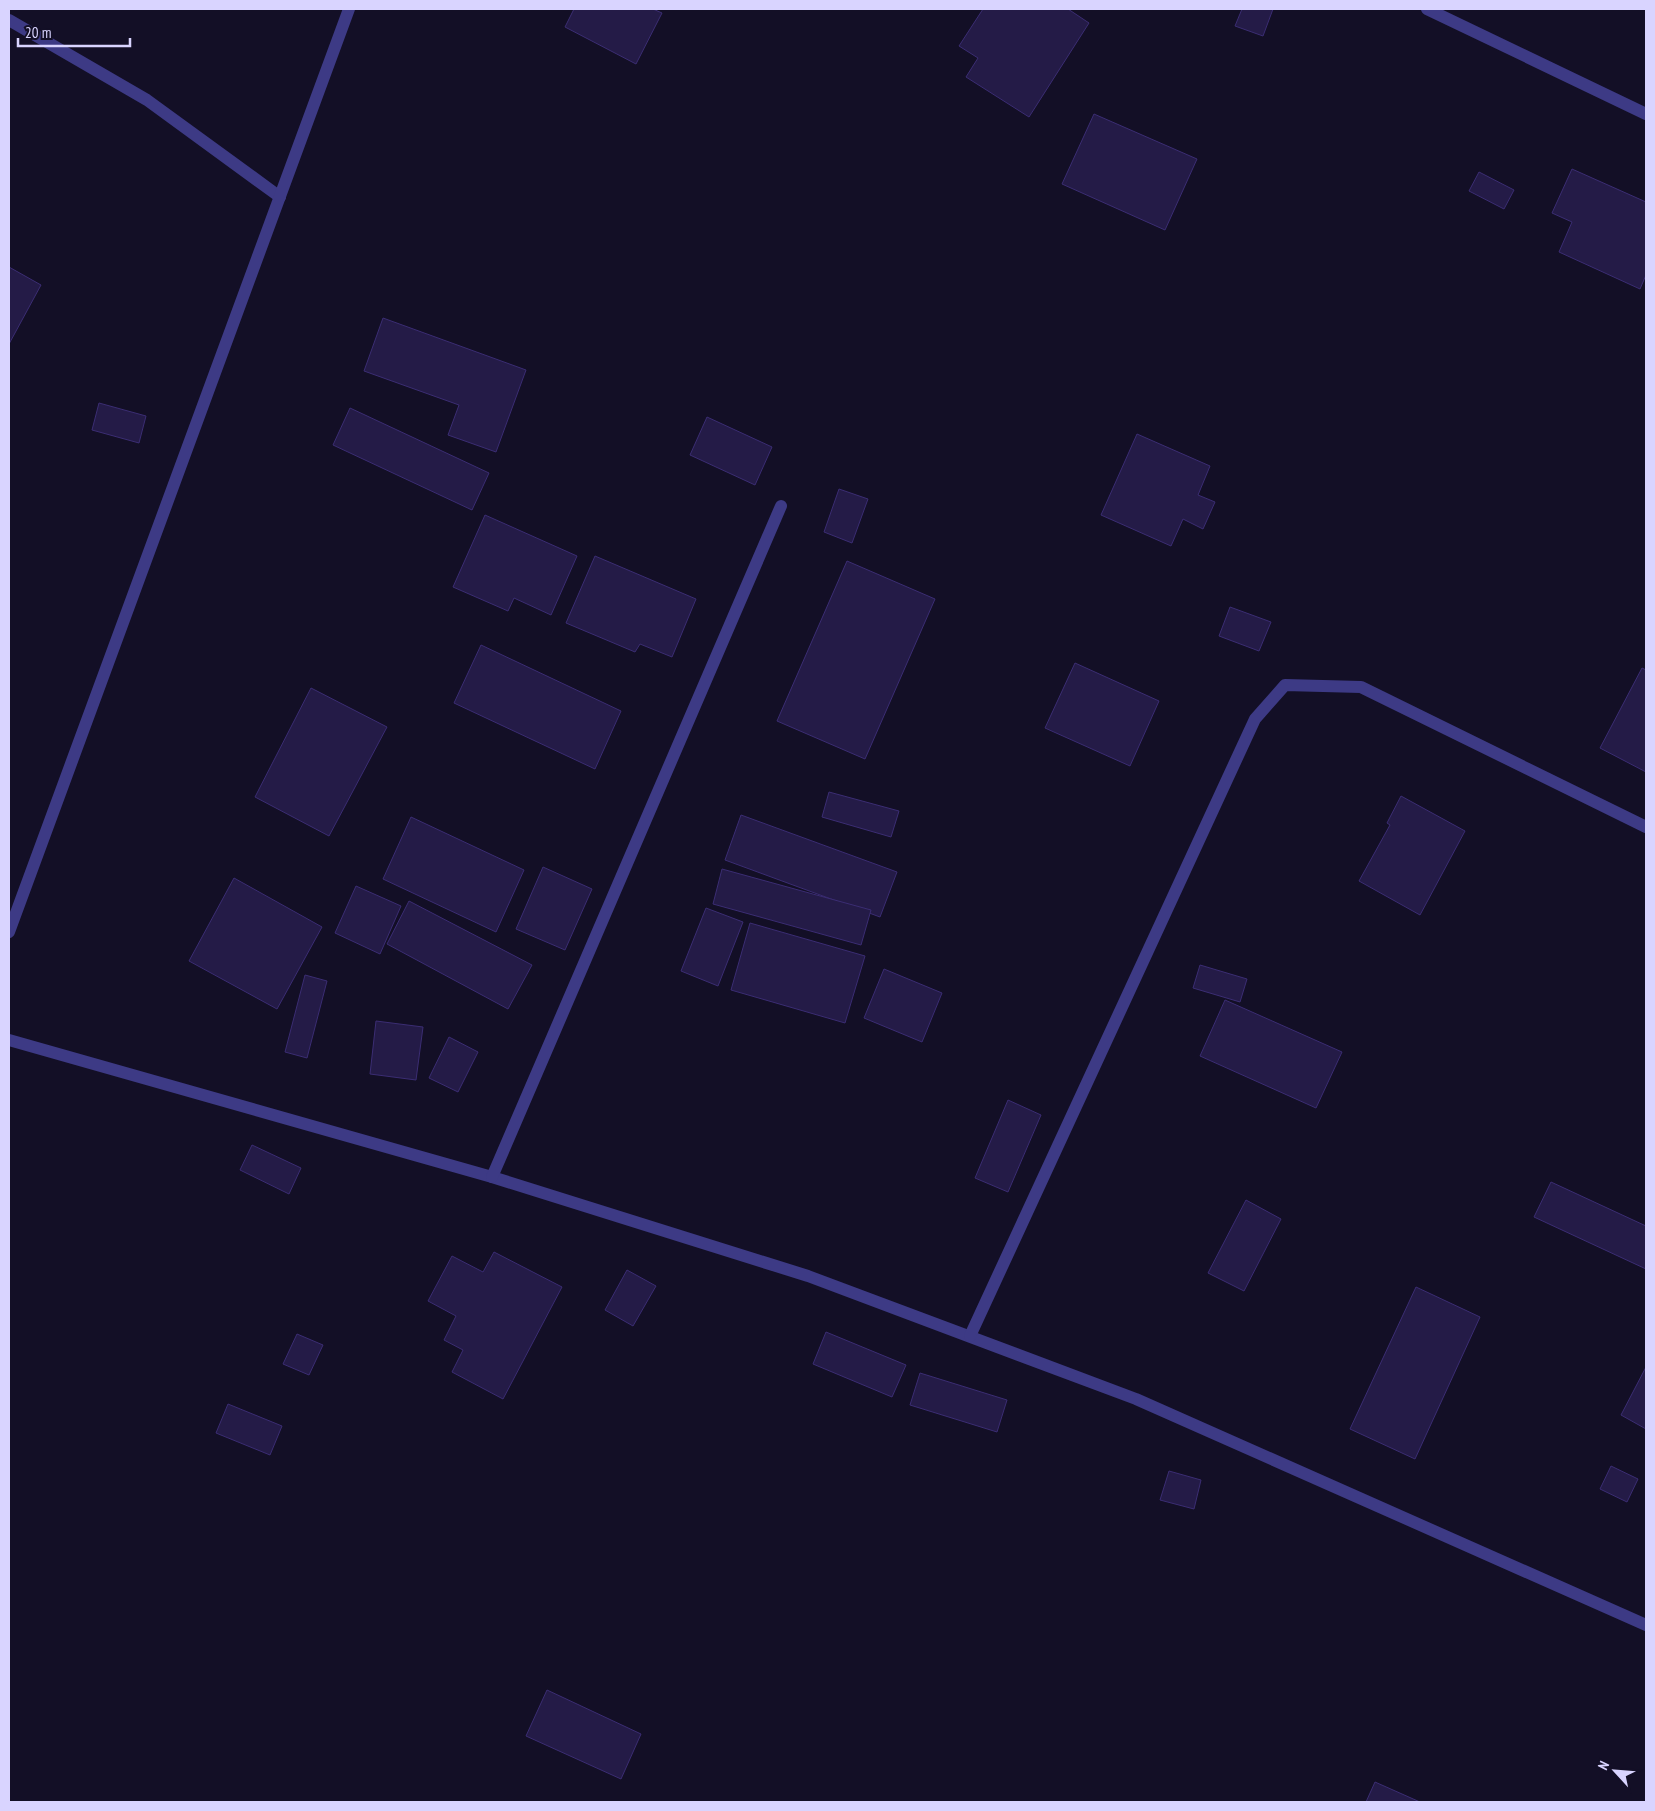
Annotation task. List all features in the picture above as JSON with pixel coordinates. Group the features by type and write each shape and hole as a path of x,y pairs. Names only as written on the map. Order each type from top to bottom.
{"street":[{"path":"9,932 349,9"},
{"path":"1427,9 1646,114"},
{"path":"9,20 147,100 280,197"},
{"path":"492,1177 781,506"},
{"path":"970,1336 1255,718 1285,685 1361,687 1646,827"},
{"path":"9,1040 492,1177 808,1276 1136,1399 1646,1625"}],"building":[{"path":"574,9 653,9 662,13 636,64 565,27"},
{"path":"983,9 1068,9 1089,23 1029,117 966,77 978,58 959,46"},
{"path":"1242,9 1273,9 1263,36 1235,26"},
{"path":"1094,114 1197,159 1165,230 1062,184"},
{"path":"1572,169 1646,202 1646,275 1640,289 1559,252 1572,222 1552,213"},
{"path":"1479,172 1514,190 1504,209 1469,191"},
{"path":"9,267 41,285 9,344"},
{"path":"383,318 526,370 496,452 448,435 459,405 364,371"},
{"path":"99,403 146,416 139,443 92,430"},
{"path":"350,408 489,473 472,510 333,445"},
{"path":"707,417 772,447 755,485 690,455"},
{"path":"1137,434 1210,466 1198,495 1215,502 1203,529 1183,519 1171,546 1101,515"},
{"path":"839,489 868,499 852,543 824,532"},
{"path":"485,515 577,556 551,615 514,598 508,611 453,587"},
{"path":"595,556 696,599 672,657 640,644 635,652 566,623"},
{"path":"847,561 935,599 865,759 777,721"},
{"path":"1230,607 1271,622 1259,651 1219,636"},
{"path":"481,645 621,711 595,769 454,703"},
{"path":"1075,663 1159,701 1130,766 1045,728"},
{"path":"1642,668 1646,670 1646,772 1600,748"},
{"path":"311,688 387,727 329,836 255,797"},
{"path":"829,792 899,811 891,837 822,817"},
{"path":"1401,796 1465,831 1420,915 1359,881 1390,825 1387,823"},
{"path":"741,815 897,872 880,917 725,860"},
{"path":"411,817 524,870 496,932 383,879"},
{"path":"543,867 592,889 565,950 516,929"},
{"path":"722,869 871,910 861,945 713,904"},
{"path":"234,878 322,927 277,1009 189,961"},
{"path":"356,886 401,906 380,954 335,933"},
{"path":"409,901 532,965 508,1009 387,944"},
{"path":"706,908 743,922 718,986 681,971"},
{"path":"750,923 865,956 845,1023 731,990"},
{"path":"1200,965 1247,979 1240,1002 1193,988"},
{"path":"884,969 942,993 922,1042 864,1018"},
{"path":"305,975 327,981 307,1058 285,1052"},
{"path":"1225,1000 1342,1052 1316,1108 1200,1056"},
{"path":"376,1021 423,1027 416,1080 370,1074"},
{"path":"449,1037 478,1052 458,1092 429,1078"},
{"path":"1008,1100 1041,1115 1008,1192 975,1178"},
{"path":"252,1145 301,1168 289,1194 240,1170"},
{"path":"1551,1182 1646,1226 1646,1269 1534,1217"},
{"path":"1246,1200 1281,1219 1244,1291 1208,1273"},
{"path":"494,1252 562,1287 503,1399 452,1372 463,1350 444,1340 456,1316 428,1301 452,1256 483,1272"},
{"path":"627,1270 656,1286 633,1326 605,1310"},
{"path":"1416,1287 1480,1317 1415,1459 1350,1429"},
{"path":"826,1332 906,1365 892,1397 813,1364"},
{"path":"297,1334 323,1345 309,1375 283,1364"},
{"path":"1646,1367 1646,1429 1621,1415"},
{"path":"920,1373 1007,1400 997,1432 910,1405"},
{"path":"228,1404 282,1426 270,1455 216,1433"},
{"path":"1611,1466 1638,1479 1627,1502 1600,1489"},
{"path":"1169,1471 1201,1480 1194,1509 1160,1500"},
{"path":"547,1690 641,1734 621,1779 526,1736"},
{"path":"1375,1782 1420,1802 1366,1802"}]}
